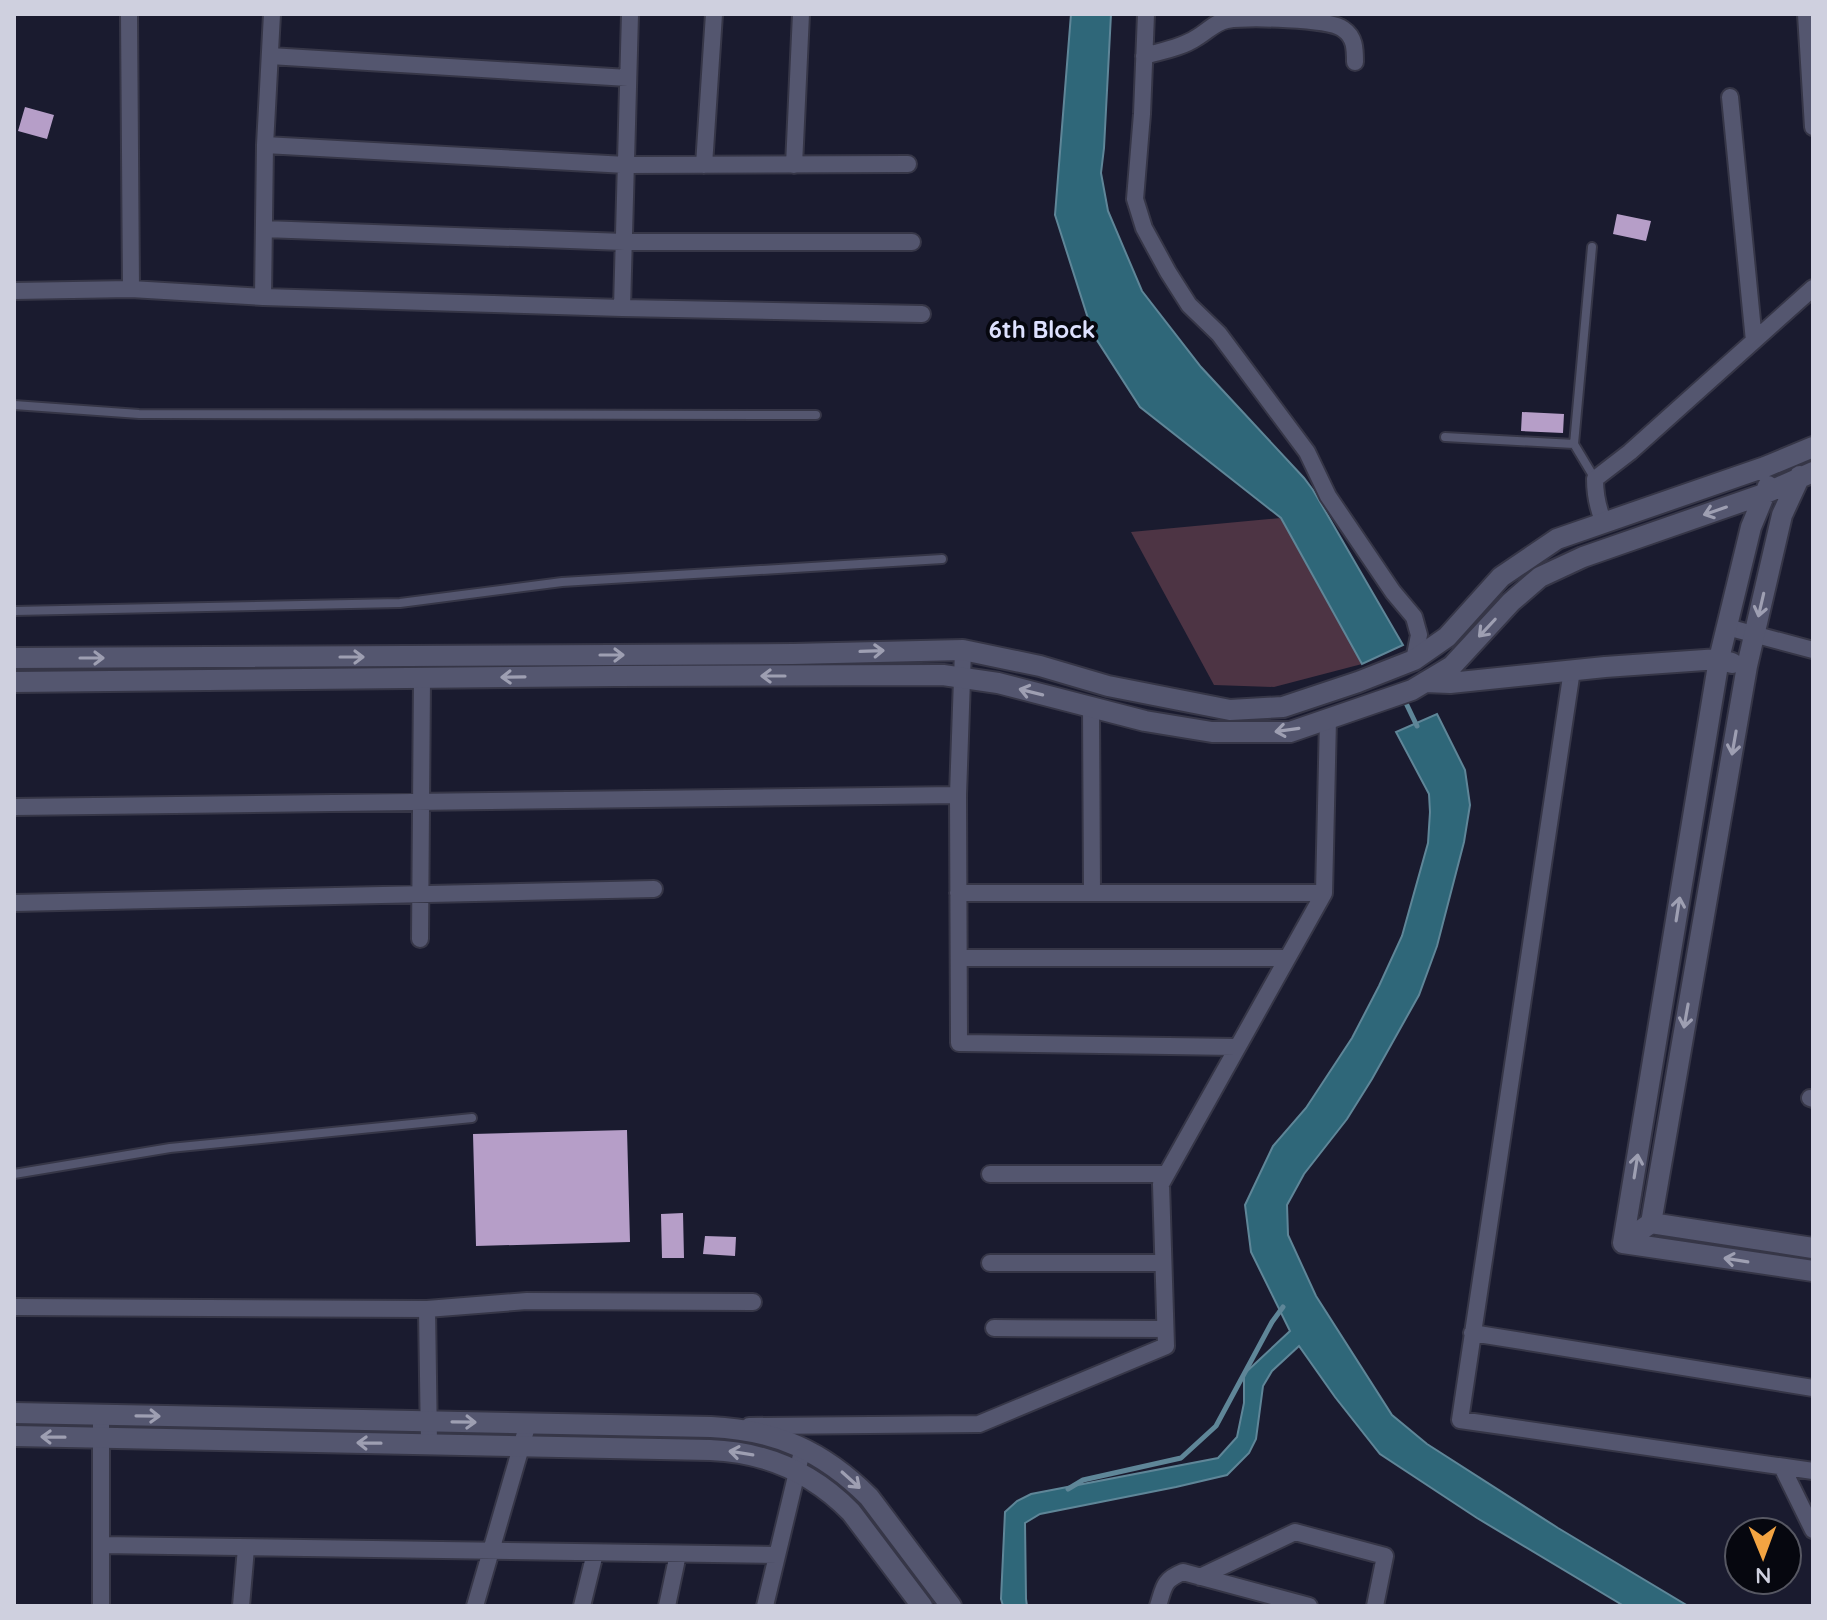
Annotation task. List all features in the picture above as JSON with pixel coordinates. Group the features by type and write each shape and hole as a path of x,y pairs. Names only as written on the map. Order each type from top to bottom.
{"street":[{"path":"129,14 131,289"},
{"path":"263,297 265,145 272,14"},
{"path":"622,308 630,14"},
{"path":"704,165 714,14"},
{"path":"794,165 801,14"},
{"path":"1146,14 1135,199 1144,228 1189,305 1219,334 1307,452 1328,496 1393,592 1414,617 1419,635 1396,667"},
{"path":"1806,14 1813,127"},
{"path":"1144,56 1189,42 1226,20 1294,19 1343,29 1354,43 1355,62"},
{"path":"270,56 628,78"},
{"path":"1730,97 1754,341"},
{"path":"265,145 626,165 908,164"},
{"path":"264,229 624,242 912,242"},
{"path":"1604,523 1598,509 1595,479 1630,452 1813,288"},
{"path":"14,291 131,289 263,297 922,314"},
{"path":"14,658 793,654 963,650 1040,666 1108,686 1230,710 1283,707 1396,667 1447,637 1501,577 1557,539 1813,450"},
{"path":"1651,1223 1747,666 1779,525 1805,476 1813,450"},
{"path":"1623,1243 1719,659 1751,527 1782,460"},
{"path":"14,682 943,675 998,683 1145,721 1212,732 1290,732 1395,696 1452,666 1511,602 1540,577 1583,557 1764,494 1805,476"},
{"path":"1727,627 1813,650"},
{"path":"963,650 958,795 959,1043 1236,1047"},
{"path":"1396,667 1425,682 1450,683 1719,659 1747,666"},
{"path":"1572,670 1460,1420 1813,1471"},
{"path":"420,939 422,678"},
{"path":"1091,707 1092,893"},
{"path":"711,1427 979,1424 1166,1346 1161,1184 1324,893 1328,719"},
{"path":"14,807 958,795"},
{"path":"14,903 654,889"},
{"path":"958,893 1324,893"},
{"path":"959,958 1287,958"},
{"path":"990,1174 1166,1174"},
{"path":"1623,1243 1651,1223 1813,1248"},
{"path":"1623,1243 1813,1271"},
{"path":"990,1263 1163,1263"},
{"path":"14,1307 427,1309 527,1301 753,1302"},
{"path":"427,1309 429,1444"},
{"path":"994,1328 1165,1329"},
{"path":"1472,1333 1813,1388"},
{"path":"14,1413 711,1427 771,1435 803,1447 840,1471 869,1497 951,1606"},
{"path":"101,1415 101,1606"},
{"path":"475,1606 528,1423"},
{"path":"14,1436 729,1450 764,1457 797,1470 826,1489 851,1512 922,1606"},
{"path":"765,1606 803,1447"},
{"path":"1782,1467 1813,1530"},
{"path":"1200,1577 1295,1532 1385,1556 1375,1606"},
{"path":"101,1545 777,1555"},
{"path":"241,1606 246,1548"},
{"path":"582,1606 595,1553"},
{"path":"667,1606 678,1554"},
{"path":"1158,1606 1163,1588 1171,1577 1183,1572 1309,1606"}],"lane":[{"path":"1592,247 1574,444 1595,479"},
{"path":"14,405 139,414 816,415"},
{"path":"1445,437 1574,444"},
{"path":"14,611 400,603 562,582 942,559"},
{"path":"14,1174 170,1148 472,1118"}],"shaded area":[{"path":"1281,518 1362,664 1274,687 1214,685 1131,532"}],"water":[{"path":"1071,14 1111,14 1101,173 1108,211 1142,291 1201,367 1313,490 1403,645 1362,664 1281,518 1140,407 1093,334 1055,215"},
{"path":"1437,714 1465,770 1470,805 1464,842 1437,946 1419,995 1372,1079 1347,1119 1304,1174 1287,1205 1288,1235 1316,1296 1392,1415 1427,1444 1688,1606 1624,1606 1477,1518 1380,1454 1299,1346 1272,1371 1263,1386 1256,1439 1249,1453 1227,1475 1040,1514 1025,1523 1027,1606 1003,1606 1005,1512 1031,1494 1218,1458 1237,1437 1244,1403 1244,1374 1290,1331 1251,1252 1245,1205 1273,1146 1306,1108 1352,1038 1402,936 1428,843 1430,812 1429,794 1396,732"}],"building":[{"path":"25,107 54,115 47,139 18,131"},
{"path":"1617,214 1651,221 1646,241 1613,234"},
{"path":"1522,412 1564,414 1563,433 1521,431"},
{"path":"627,1130 630,1242 476,1246 473,1134"},
{"path":"683,1213 684,1258 662,1258 661,1214"},
{"path":"705,1236 736,1237 735,1256 703,1254"}],"waterway":[{"path":"1404,699 1417,726"},
{"path":"1068,1489 1083,1480 1181,1458 1216,1426 1283,1307"}],"district":[{"name":"6th Block","path":"1042,330"}]}
